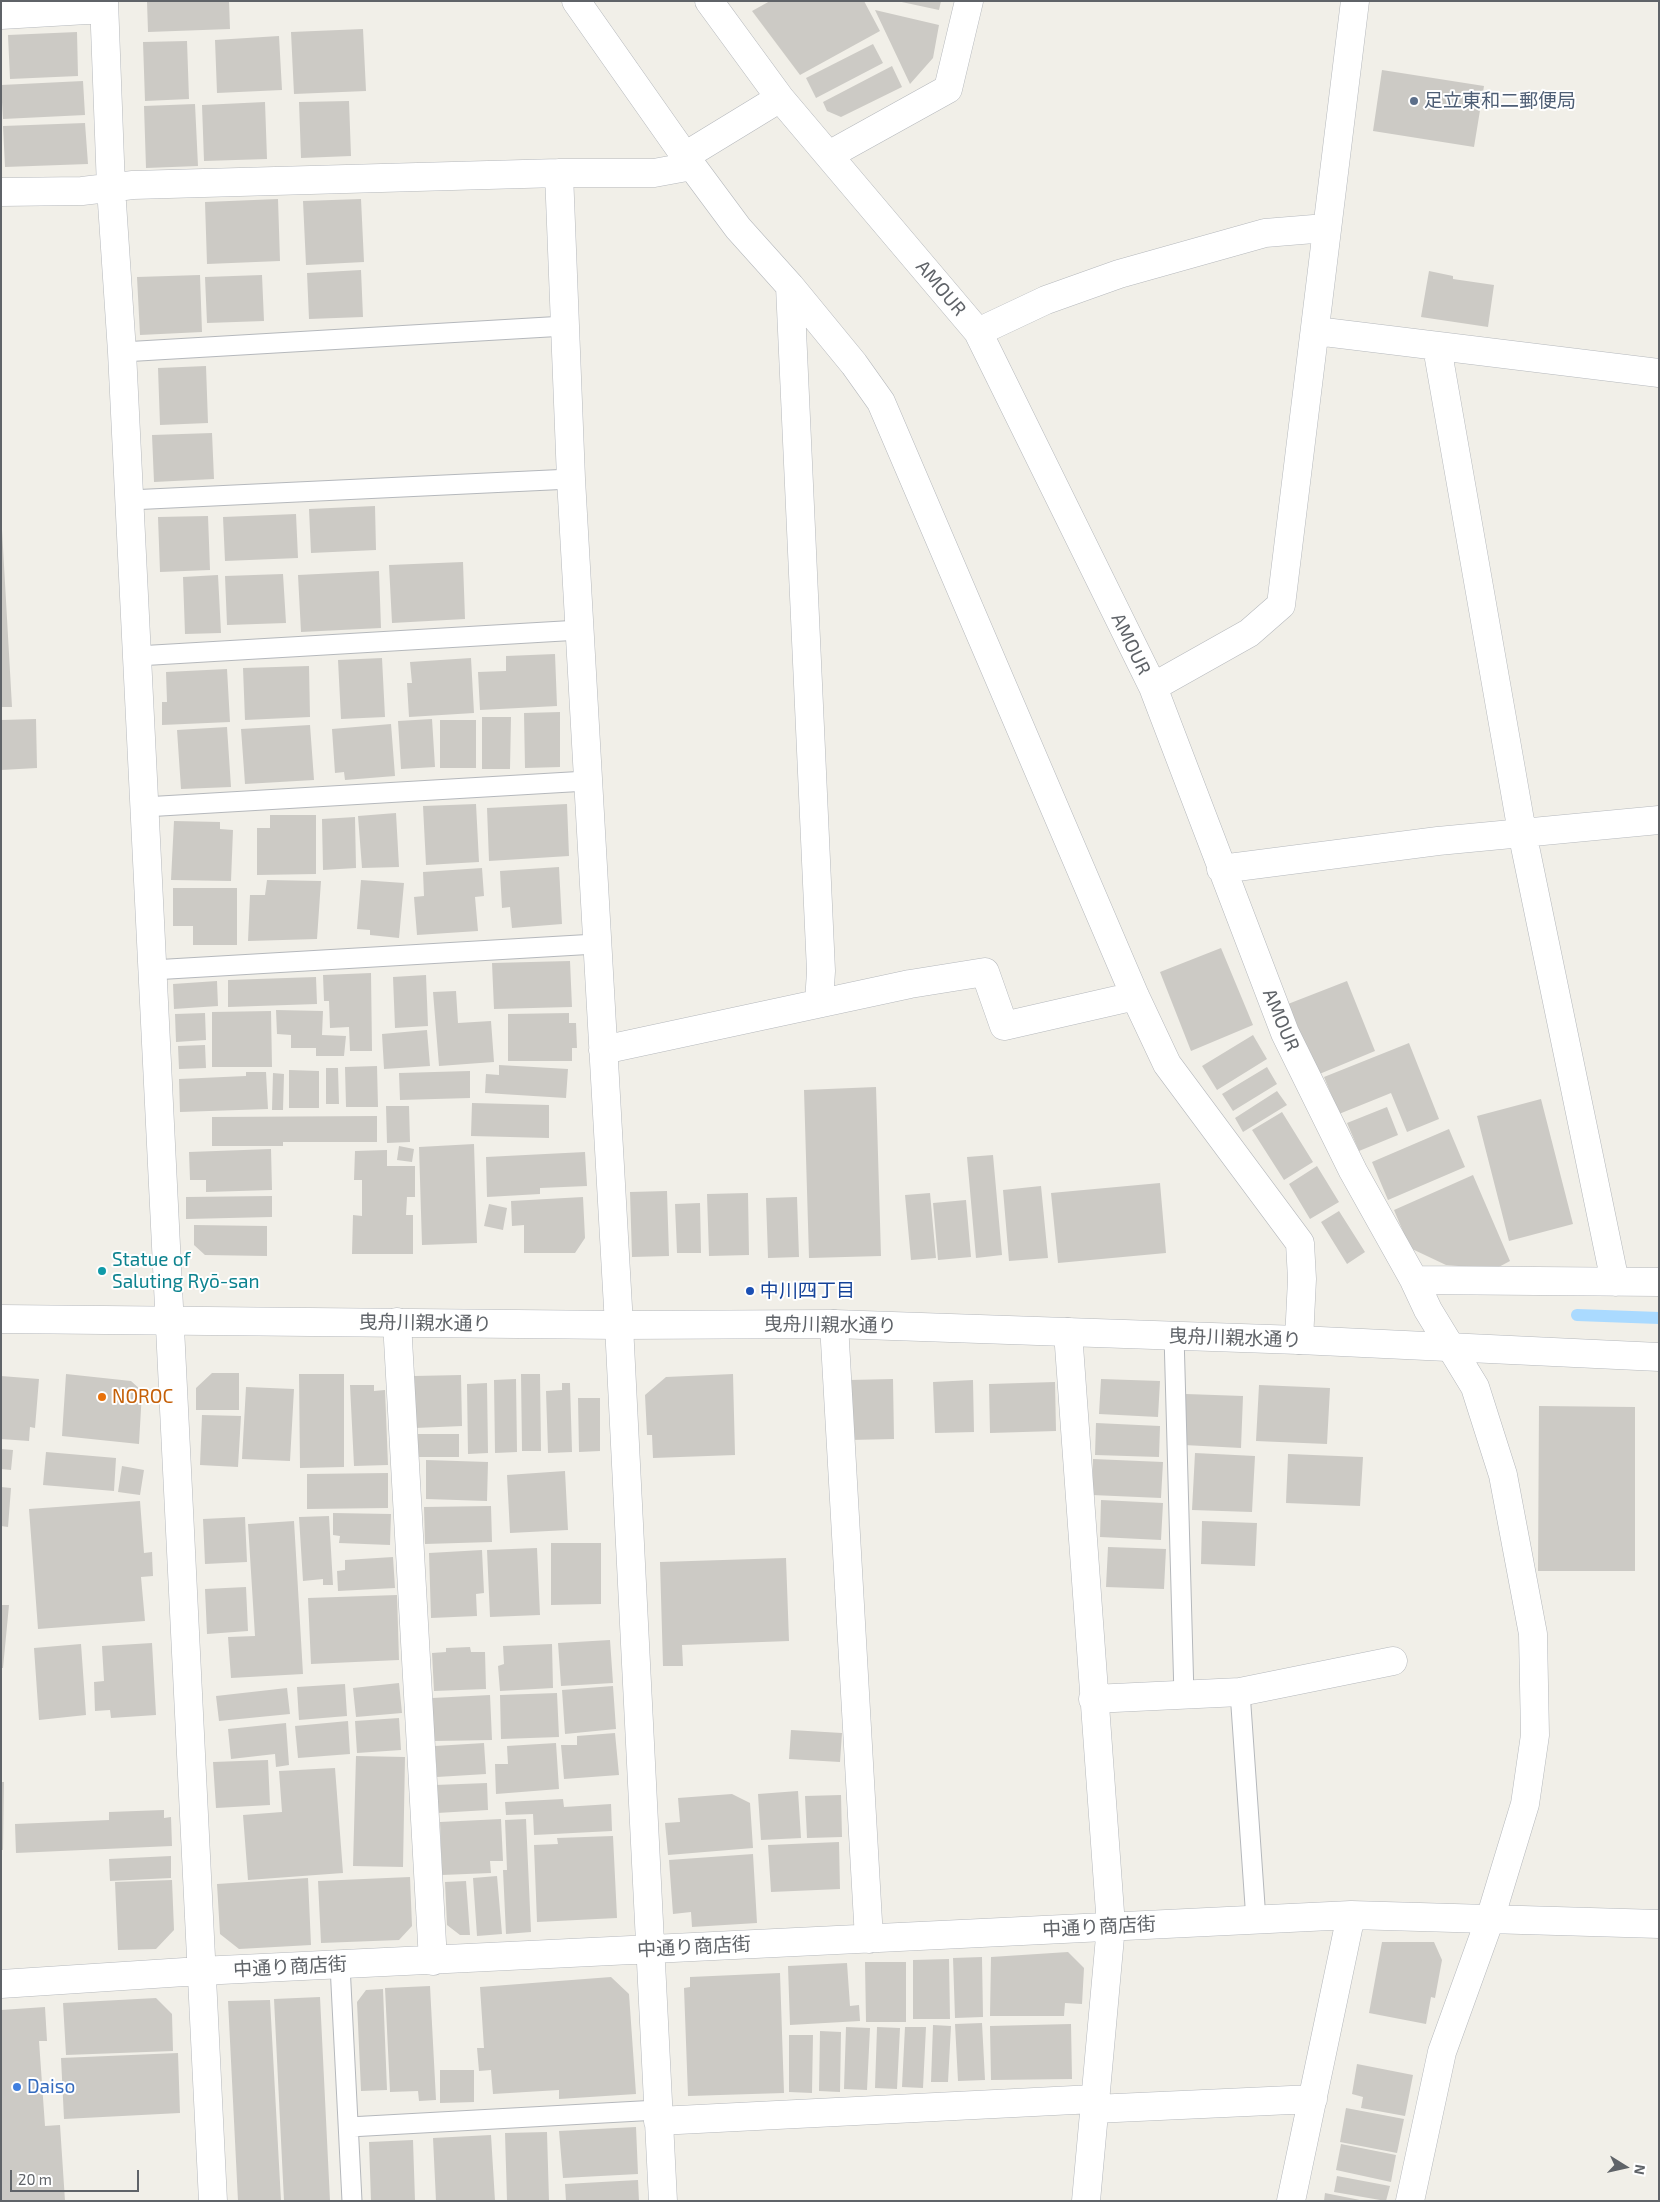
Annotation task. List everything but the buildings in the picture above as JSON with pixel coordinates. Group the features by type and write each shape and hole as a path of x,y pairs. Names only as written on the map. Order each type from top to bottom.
{"street":[{"path":"576,1 688,161 738,228 790,286 854,364 881,402 1135,996 1168,1064 1300,1243 1302,1279 1299,1340"},
{"name":"AMOUR","path":"709,1 780,98 978,332 1152,687 1286,1034 1353,1171 1450,1348 1475,1387 1503,1475 1533,1634 1535,1735 1527,1794 1490,1918 1442,2052 1410,2201"},
{"path":"829,155 948,89 969,1"},
{"path":"1152,687 1249,633 1281,605 1355,1"},
{"path":"1,15 104,5 111,188 122,352 168,1321 213,2201"},
{"path":"1,192 111,188 133,185 559,173 654,173 688,161 780,98"},
{"path":"559,173 571,480 619,1325 662,2201"},
{"path":"978,332 1046,300 1119,274 1265,233 1326,228"},
{"path":"790,286 821,970 819,1003"},
{"path":"1316,331 1659,373"},
{"path":"1437,347 1522,832 1615,1282"},
{"path":"1221,869 1522,832 1659,820"},
{"path":"602,1050 910,984 985,972 1004,1026 1135,996"},
{"path":"1414,1280 1659,1282"},
{"name":"曳舟川親水通り","path":"1,1319 619,1325 834,1324 1174,1335 1659,1357"},
{"path":"397,1322 433,1961"},
{"path":"834,1324 869,1939"},
{"path":"1068,1332 1093,1699 1111,1926 1086,2201"},
{"path":"1093,1699 1240,1692 1393,1661"},
{"path":"1292,2201 1351,1915"},
{"name":"中通り商店街","path":"1,1984 200,1971 1351,1915 1659,1924"},
{"path":"658,2115 1313,2099"}],"lane":[{"path":"122,352 565,326"},
{"path":"129,500 571,480"},
{"path":"137,656 580,630"},
{"path":"144,807 588,781"},
{"path":"152,970 596,944"},
{"path":"1174,1335 1184,1696"},
{"path":"1240,1692 1256,1920"},
{"path":"340,1965 352,2201"},
{"path":"349,2127 658,2115"}],"waterway":[{"path":"1577,1315 1659,1318"}],"place":[{"name":"足立東和二郵便局","path":"1414,101"},
{"name":"Statue of Saluting Ryō-san","path":"102,1271"},
{"name":"中川四丁目","path":"750,1291"},
{"name":"NOROC","path":"102,1397"},
{"name":"Daiso","path":"17,2087"}]}
